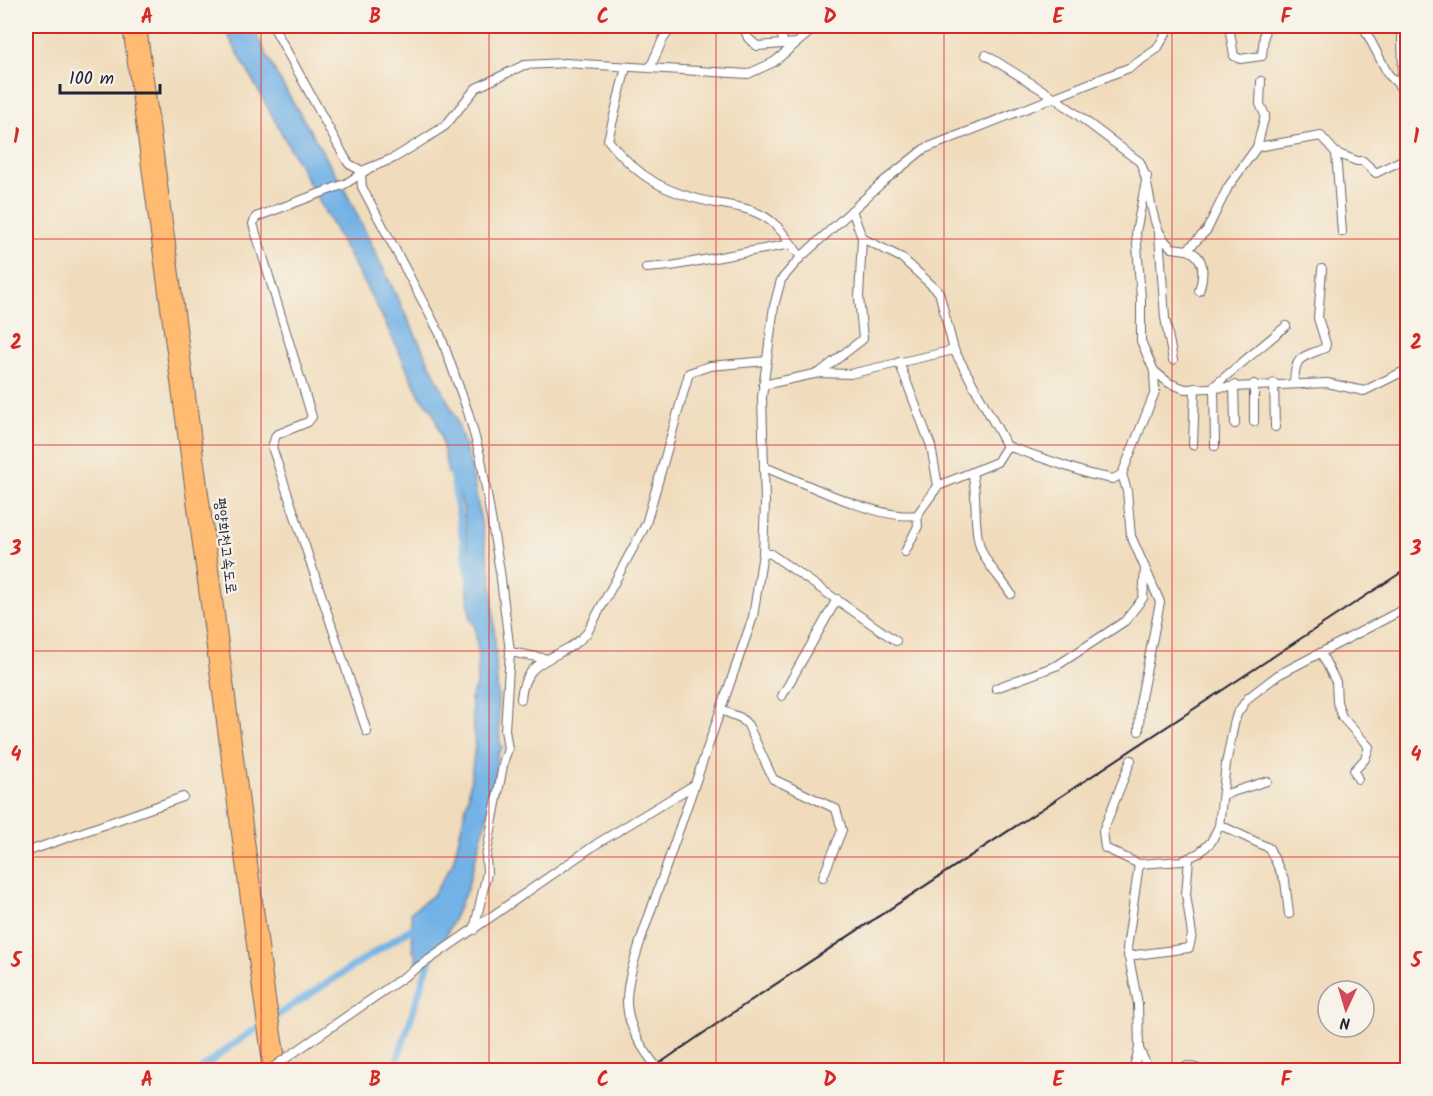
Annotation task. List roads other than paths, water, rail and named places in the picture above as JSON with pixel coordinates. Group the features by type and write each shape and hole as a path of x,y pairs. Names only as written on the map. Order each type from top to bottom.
{"highway":[{"name":"평양희천고속도로","path":"129,26 265,1002 281,1071"},
{"name":"평양희천고속도로","path":"140,26 265,1002 270,1071"}],"street":[{"path":"273,26 346,160 364,173"},
{"path":"650,68 663,39 673,26"},
{"path":"743,26 748,38 756,46 796,43"},
{"path":"781,26 783,44"},
{"path":"368,732 272,447 276,435 308,422 312,413 253,228 256,217 345,184 394,158 445,126 476,88 513,69 536,63 748,74 774,62 817,26"},
{"path":"659,1071 632,1031 626,1000 627,988 694,785 753,617 763,553 765,467 763,385 777,291 787,271 801,257 924,149 1055,99 1139,62 1157,49 1170,26"},
{"path":"1229,26 1234,56 1240,60 1262,56 1265,26"},
{"path":"1364,26 1388,74 1407,94"},
{"path":"1399,86 1404,77 1401,52 1402,26"},
{"path":"986,55 1055,99 1140,162 1147,176 1159,234 1165,318 1173,360"},
{"path":"626,67 608,140 626,163 657,186 686,196 745,208 765,217 773,222 801,257"},
{"path":"1187,250 1207,230 1227,187 1257,147 1265,115 1260,104 1261,81"},
{"path":"1257,147 1321,136 1336,153 1363,161 1376,173 1407,157"},
{"path":"1336,153 1342,232"},
{"path":"364,173 362,187 440,334 468,412 482,459 500,570 510,652 505,730 508,749 502,769 486,857 487,873 474,930"},
{"path":"862,238 902,258 939,292 954,350 1007,446 1106,479 1117,478 1122,474 1152,406 1155,392 1154,371 1141,341 1141,298 1136,232 1147,176"},
{"path":"819,373 863,339 859,297 862,238 852,210"},
{"path":"1159,234 1172,248 1187,250 1197,255 1202,264 1204,277 1199,291"},
{"path":"646,268 671,266 791,244"},
{"path":"1293,383 1298,358 1325,348 1326,344 1318,318 1322,269"},
{"path":"1214,386 1286,326"},
{"path":"763,385 819,373 850,374 954,350"},
{"path":"521,699 526,675 548,659 574,645 587,633 646,524 689,373 710,366 766,361"},
{"path":"899,362 931,446 938,486"},
{"path":"1154,371 1178,387 1327,383 1364,391 1407,369"},
{"path":"1274,383 1275,427"},
{"path":"1254,384 1254,422"},
{"path":"1234,385 1235,424"},
{"path":"1214,386 1215,446"},
{"path":"1193,446 1195,388"},
{"path":"905,552 918,526 917,514 938,486 997,462 1007,446"},
{"path":"765,467 901,517 917,514"},
{"path":"972,473 980,546 1011,594"},
{"path":"1122,474 1127,491 1131,536 1159,596 1160,612 1140,703 1139,731"},
{"path":"763,553 771,554 896,641"},
{"path":"996,688 1058,665 1125,621 1143,598 1145,567"},
{"path":"783,696 837,599"},
{"path":"1131,760 1103,836 1106,848 1139,864 1189,859 1206,847 1220,825 1226,764 1237,714 1242,706 1263,684 1407,607"},
{"path":"510,652 548,659"},
{"path":"1321,653 1336,682 1338,709 1342,717 1369,747 1365,759 1354,771 1358,779"},
{"path":"721,710 741,718 748,724 773,779 836,809 842,830 823,877"},
{"path":"1223,795 1267,781"},
{"path":"270,1071 598,843 694,785"},
{"path":"26,852 183,797"},
{"path":"1220,825 1269,848 1285,881 1289,914"},
{"path":"1128,956 1189,948 1192,935 1186,894 1189,859"},
{"path":"1133,1071 1139,1048 1138,1004 1128,956 1139,864"},
{"path":"1139,1048 1149,1071"},
{"path":"1173,1071 1188,1066 1203,1071"}],"water":[{"path":"223,26 252,26 278,77 343,186 456,418 471,467 492,581 500,744 503,747 498,753 491,802 467,889 441,947 416,963 416,955 413,951 411,912 433,895 453,863 468,798 475,747 471,698 477,682 478,652 475,627 470,618 467,584 469,559 463,506 455,481 448,473 441,436 433,411 420,396 381,314"}],"waterway":[{"path":"452,472 470,583"},
{"path":"200,1070 233,1044 417,925"},
{"path":"394,1070 431,956"}],"railway":[{"path":"650,1070 747,1003 1408,568"}]}
